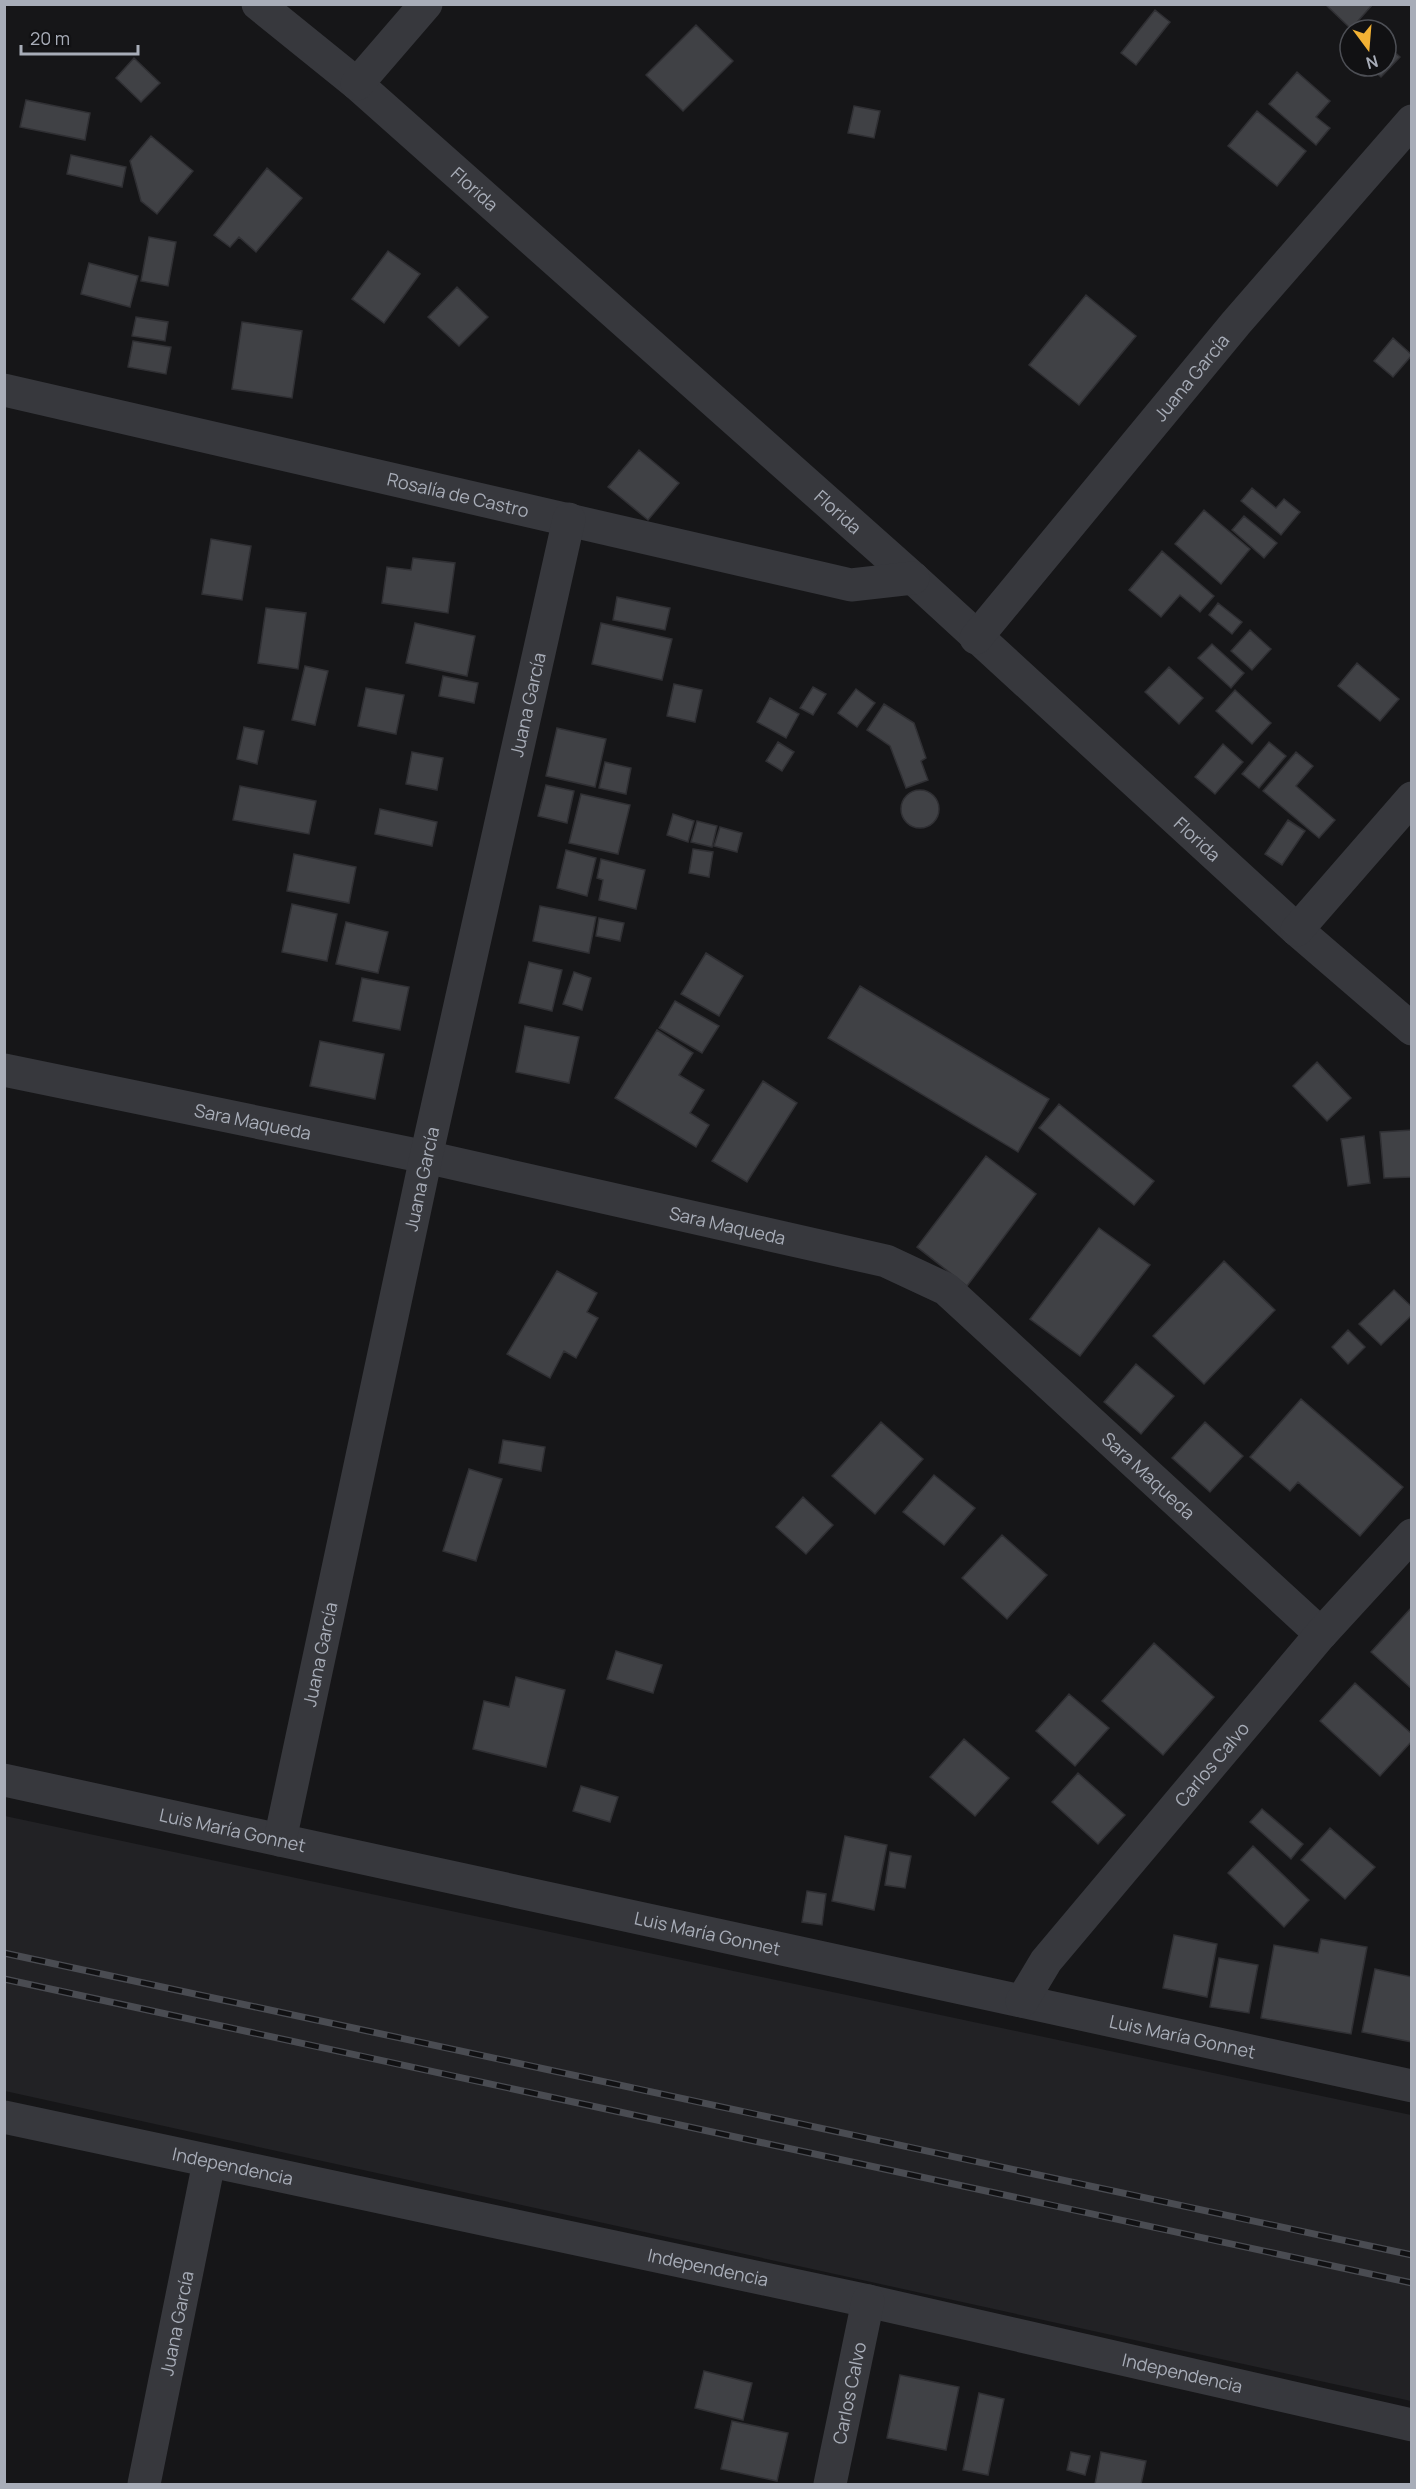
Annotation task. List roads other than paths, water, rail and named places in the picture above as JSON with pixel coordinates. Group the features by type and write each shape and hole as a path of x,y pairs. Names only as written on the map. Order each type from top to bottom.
{"street":[{"name":"Florida","path":"258,4 357,84 913,578 1296,930 1412,1029"},
{"path":"357,84 426,4"},
{"name":"Juana García","path":"976,638 1236,323 1412,121"},
{"name":"Rosalía de Castro","path":"4,390 851,585 913,578"},
{"name":"Juana García","path":"280,1840 426,1157 569,519"},
{"path":"1296,930 1412,798"},
{"name":"Sara Maqueda","path":"4,1070 426,1157 886,1260 946,1289 1321,1634"},
{"name":"Carlos Calvo","path":"1022,2001 1046,1961 1321,1634 1412,1535"},
{"name":"Luis María Gonnet","path":"4,1780 1412,2086"},
{"name":"Independencia","path":"4,2117 868,2301 1412,2425"},
{"name":"Juana García","path":"144,2484 209,2162"},
{"name":"Carlos Calvo","path":"830,2484 868,2301"}],"railway":[{"path":"4,1953 1412,2255"},
{"path":"4,1979 1412,2283"}]}
